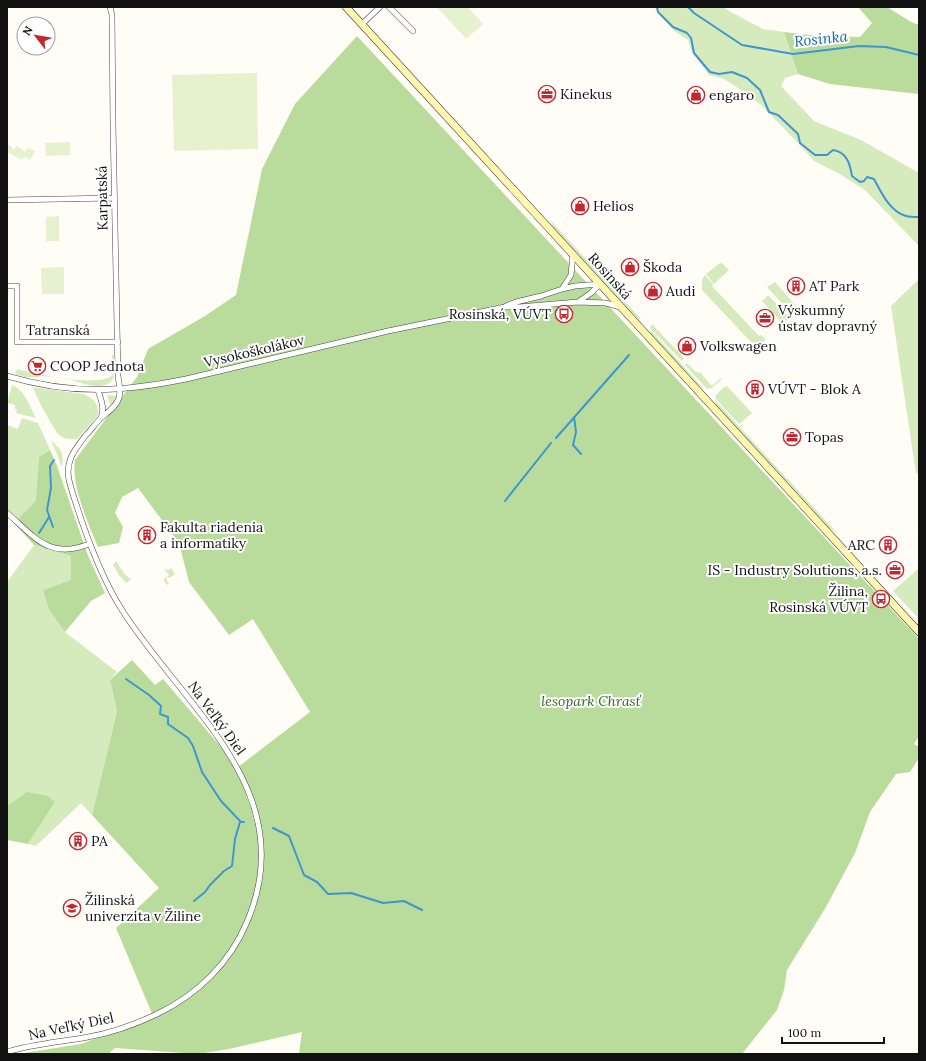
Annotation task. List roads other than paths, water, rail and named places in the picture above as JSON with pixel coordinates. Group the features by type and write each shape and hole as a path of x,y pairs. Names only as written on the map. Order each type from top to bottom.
{"street":[{"name":"Karpatská","path":"110,7 112,15 114,198 119,390"},
{"name":"Rosinská","path":"346,7 919,632"},
{"path":"362,24 380,7"},
{"path":"389,7 413,32"},
{"path":"7,200 114,198"},
{"path":"562,289 570,275 573,254"},
{"path":"578,302 591,293 600,284"},
{"name":"Vysokoškolákov","path":"505,307 516,302 562,289 575,286 600,284"},
{"name":"Tatranská","path":"7,286 17,286 17,342 118,342"},
{"name":"Vysokoškolákov","path":"7,376 50,386 98,390 119,390 186,380 388,331 505,307 578,302 606,304 622,308"},
{"path":"98,390 103,404 100,419"},
{"name":"Na Veľký Diel","path":"7,1052 91,1037 122,1028 152,1016 185,998 207,980 233,949 252,910 259,881 262,853 259,826 253,803 237,765 216,732 146,645 125,616 106,581 89,544 70,482 68,466 74,450 100,419 111,410 119,400 119,390"},
{"path":"7,513 39,541 52,548 66,550 89,544"}],"waterway":[{"path":"657,7 658,12 673,27 687,33 691,38 694,53 710,72 719,74 732,72 747,78 760,90 769,112 778,115 798,134 800,143 815,155 827,155 833,150 842,153 849,163 852,176 860,182 864,181 867,177 874,179 887,201 895,210 906,216 919,217"},
{"name":"Rosinka","path":"688,7 694,13 742,45 793,54 859,46 886,47 919,55"},
{"path":"556,438 629,355"},
{"path":"574,417 576,432 573,445 581,454"},
{"path":"505,501 551,443"},
{"path":"53,527 47,510 51,488 50,466 54,460"},
{"path":"39,533 49,517"},
{"path":"126,679 149,695 161,706 160,714 168,717 168,724 188,738 193,746 202,772 221,801 241,822 244,822"},
{"path":"194,901 205,892 224,871 232,866 235,839 240,822"},
{"path":"273,828 289,836 304,875 317,882 328,894 351,893 383,903 404,901 422,910"}],"place":[{"name":"Kinekus","path":"547,94"},
{"name":"engaro","path":"696,95"},
{"name":"Helios","path":"580,206"},
{"name":"Škoda","path":"630,267"},
{"name":"AT Park","path":"796,286"},
{"name":"Audi","path":"653,291"},
{"name":"Rosinská, VÚVT","path":"564,314"},
{"name":"Výskumný ústav dopravný","path":"765,318"},
{"name":"Volkswagen","path":"687,346"},
{"name":"COOP Jednota","path":"37,366"},
{"name":"VÚVT - Blok A","path":"755,389"},
{"name":"Topas","path":"792,437"},
{"name":"Fakulta riadenia a informatiky","path":"147,535"},
{"name":"ARC","path":"888,545"},
{"name":"IS - Industry Solutions, a.s.","path":"895,570"},
{"name":"Žilina, Rosinská VÚVT","path":"881,599"},
{"name":"PA","path":"78,841"},
{"name":"Žilinská univerzita v Žiline","path":"72,908"}],"park label":[{"name":"lesopark Chrasť","path":"591,701"}]}
